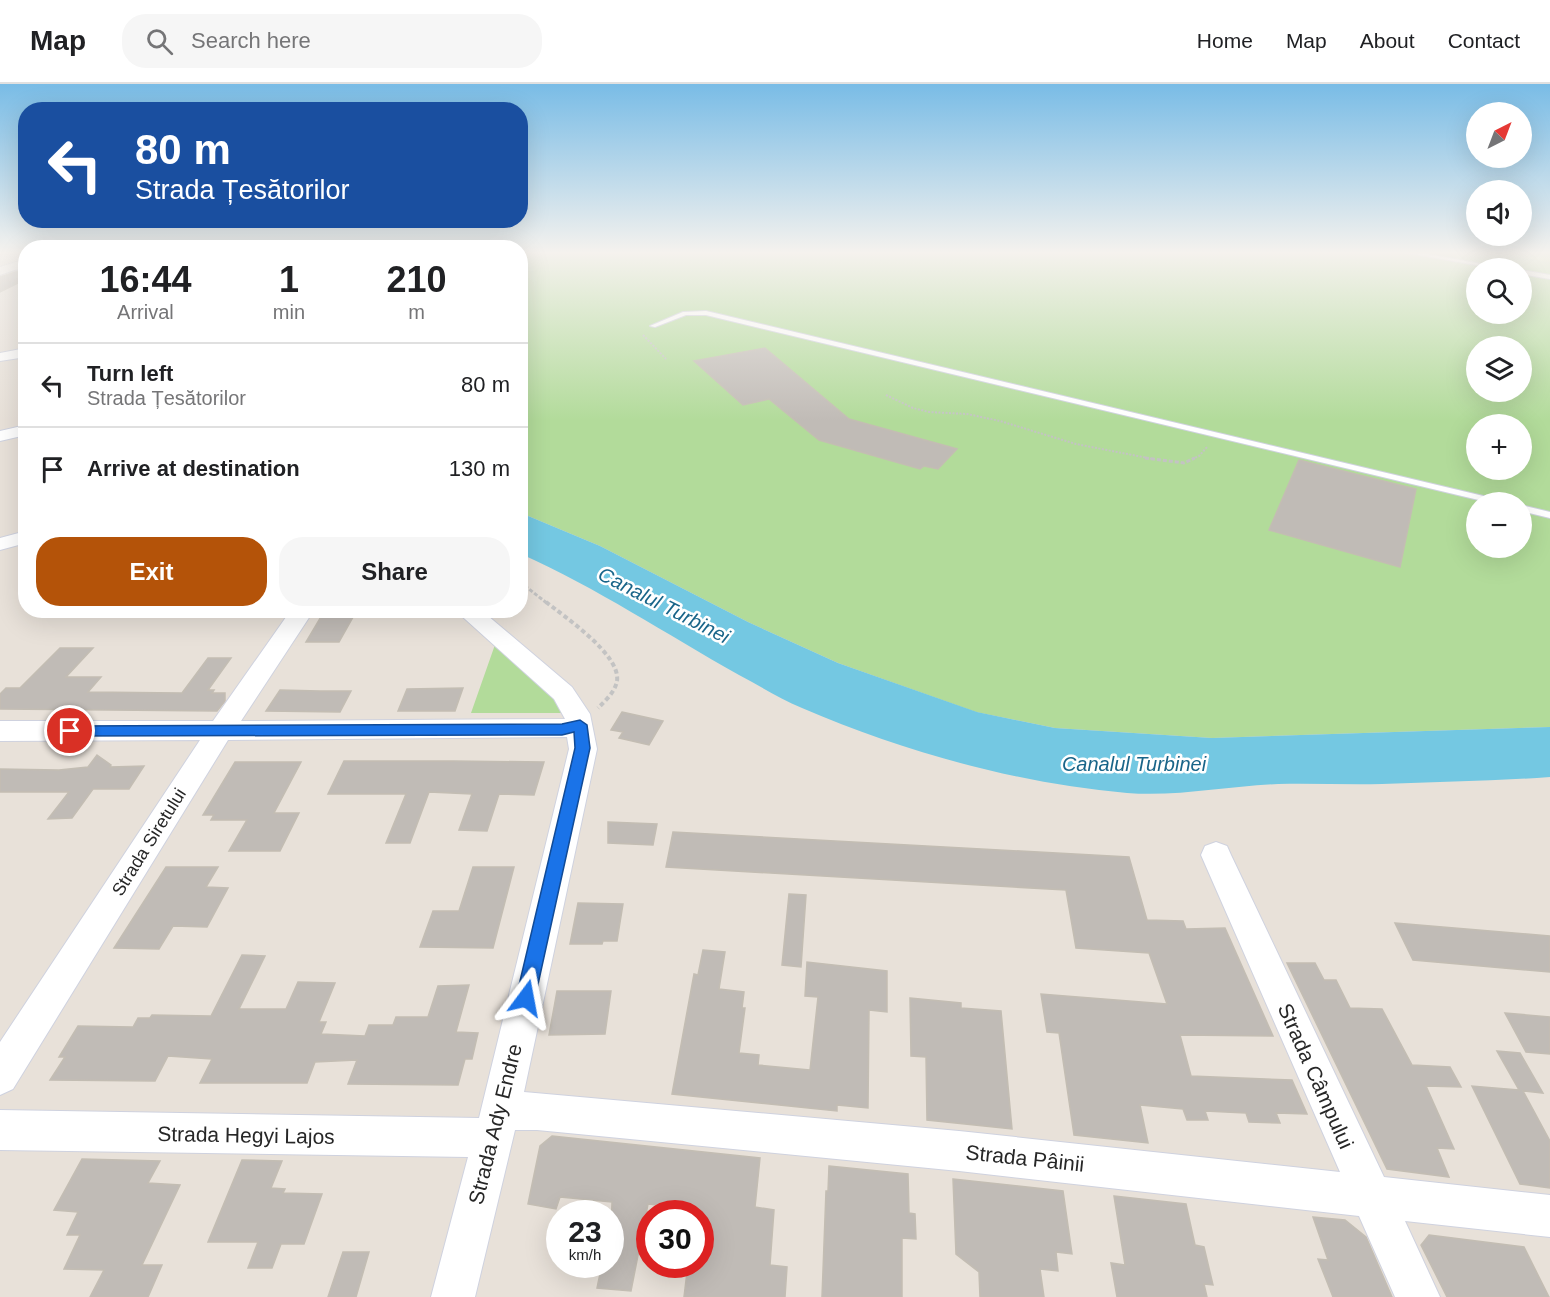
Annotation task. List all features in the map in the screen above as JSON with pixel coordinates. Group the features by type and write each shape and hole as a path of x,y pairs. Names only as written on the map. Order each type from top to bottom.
{"street":[{"path":"0,357 18,354"},
{"path":"0,436 18,432"},
{"path":"0,544 18,539"},
{"name":"Strada Siretului","path":"0,1076 220,731 298,618"},
{"name":"Strada Ady Endre","path":"453,1297 496,1124 583,748 580,725 573,706 563,693 475,618"},
{"path":"0,731 562,729 580,725"},
{"name":"Strada Câmpului","path":"1216,855 1418,1297"},
{"name":"Strada Pâinii","path":"496,1124 537,1111 959,1151 1550,1216"},
{"name":"Strada Hegyi Lajos","path":"0,1130 496,1124"}],"lane":[{"path":"653,326 685,313 706,313 1466,495"},
{"path":"1532,511 1550,515"}],"path":[{"path":"653,326 642,332 666,359"},
{"path":"886,395 913,408 929,412 967,414 1000,421 1076,444 1151,459 1184,463 1199,456 1218,436"},
{"path":"528,589 607,653 617,670 615,691 580,725"}],"green space":[{"path":"528,308 1466,308 1466,324 1532,324 1532,308 1550,308 1550,727 1212,738 1055,728 976,712 838,663 748,622 600,546 528,516"},
{"path":"497,639 537,671 564,713 471,713"}],"water":[{"name":"Canalul Turbinei","path":"528,516 600,546 748,622 838,663 977,712 1055,728 1212,738 1550,727 1550,777 1382,784 1278,784 1146,794 1043,782 921,752 841,724 794,704 528,557"}],"building":[{"path":"765,348 849,419 957,449 938,469 924,466 920,469 819,440 769,399 743,405 694,361"},
{"path":"1299,460 1416,489 1400,567 1269,530"},
{"path":"320,618 352,618 339,642 306,642"},
{"path":"60,648 93,648 66,677 101,677 88,692 182,693 208,658 231,658 208,690 214,690 212,693 225,693 225,701 217,711 0,709 0,694 6,688 20,688"},
{"path":"463,688 455,711 398,711 407,689"},
{"path":"280,690 351,691 340,712 266,711"},
{"path":"622,712 663,721 649,745 619,738 623,732 611,730"},
{"path":"97,755 111,765 110,767 144,766 129,789 93,789 72,818 48,819 69,792 0,792 0,769 59,770 88,767"},
{"path":"344,761 544,762 534,795 499,794 487,831 459,830 472,794 429,792 410,843 386,843 406,794 328,794"},
{"path":"235,762 301,762 274,813 299,813 280,851 229,851 247,820 211,820 214,815 203,815"},
{"path":"608,822 657,824 653,845 608,843"},
{"path":"673,832 1129,857 1147,920 1183,921 1186,929 1225,928 1273,1036 1180,1035 1191,1076 1292,1080 1307,1114 1276,1113 1280,1123 1249,1122 1246,1113 1205,1111 1208,1120 1187,1120 1183,1109 1140,1105 1148,1143 1074,1135 1059,1033 1047,1032 1041,994 1167,1004 1149,953 1076,948 1066,890 666,867"},
{"path":"166,867 218,867 206,887 228,888 207,927 173,926 159,949 114,948"},
{"path":"473,867 514,867 493,948 420,947 433,911 459,911"},
{"path":"789,894 806,895 801,967 782,965"},
{"path":"578,903 623,904 617,941 603,941 602,944 570,944"},
{"path":"1395,923 1550,936 1550,972 1413,960"},
{"path":"703,950 725,952 719,989 744,992 742,1008 745,1008 739,1053 759,1055 758,1065 810,1070 818,997 805,996 807,962 887,971 887,1012 869,1010 868,1108 837,1105 837,1111 672,1094 694,974 698,975"},
{"path":"242,955 265,956 239,1009 286,1009 298,982 335,983 319,1022 326,1022 321,1034 365,1036 369,1025 393,1025 396,1017 428,1017 438,986 469,985 456,1032 478,1033 472,1059 465,1059 458,1085 348,1084 357,1060 315,1062 307,1083 200,1083 212,1059 168,1056 155,1081 50,1080 65,1057 59,1057 78,1026 133,1027 138,1018 150,1018 152,1015 211,1016"},
{"path":"1287,963 1315,963 1324,980 1336,980 1350,1008 1382,1009 1412,1065 1450,1067 1461,1087 1426,1086 1454,1149 1437,1148 1449,1177 1387,1169"},
{"path":"557,991 611,991 605,1034 549,1035"},
{"path":"910,998 961,1003 961,1008 1001,1011 1012,1129 927,1120 926,1057 911,1056"},
{"path":"1505,1013 1550,1017 1550,1054 1526,1052"},
{"path":"1497,1051 1520,1053 1543,1093 1523,1091 1550,1141 1550,1188 1520,1184 1472,1086 1519,1090"},
{"path":"552,1136 760,1158 755,1207 774,1210 770,1265 787,1267 785,1297 684,1297 686,1278 714,1278 714,1200 636,1200 636,1265 631,1291 597,1288 599,1278 624,1278 624,1200 560,1197 559,1200 546,1200 546,1207 528,1204 540,1146"},
{"path":"82,1159 160,1161 148,1183 180,1185 142,1265 162,1265 148,1297 90,1297 104,1270 64,1269 80,1235 67,1235 78,1212 54,1210"},
{"path":"242,1160 282,1161 271,1188 285,1189 283,1193 322,1194 304,1244 281,1244 272,1268 248,1268 258,1242 208,1242"},
{"path":"829,1166 908,1174 909,1213 915,1214 916,1239 902,1238 902,1297 822,1297"},
{"path":"953,1179 1063,1191 1072,1254 1056,1252 1058,1271 1040,1269 1044,1297 980,1297 979,1272 956,1254"},
{"path":"1114,1196 1186,1204 1195,1245 1204,1247 1213,1285 1204,1284 1207,1297 1117,1297 1111,1263 1125,1265"},
{"path":"1313,1217 1345,1220 1366,1237 1392,1297 1333,1297 1318,1259 1328,1260"},
{"path":"1429,1235 1524,1247 1549,1297 1447,1297 1421,1245"},
{"path":"343,1252 369,1252 356,1297 328,1297"}],"route":[{"path":"70,731 562,729 580,725 583,748 526,998"}]}
